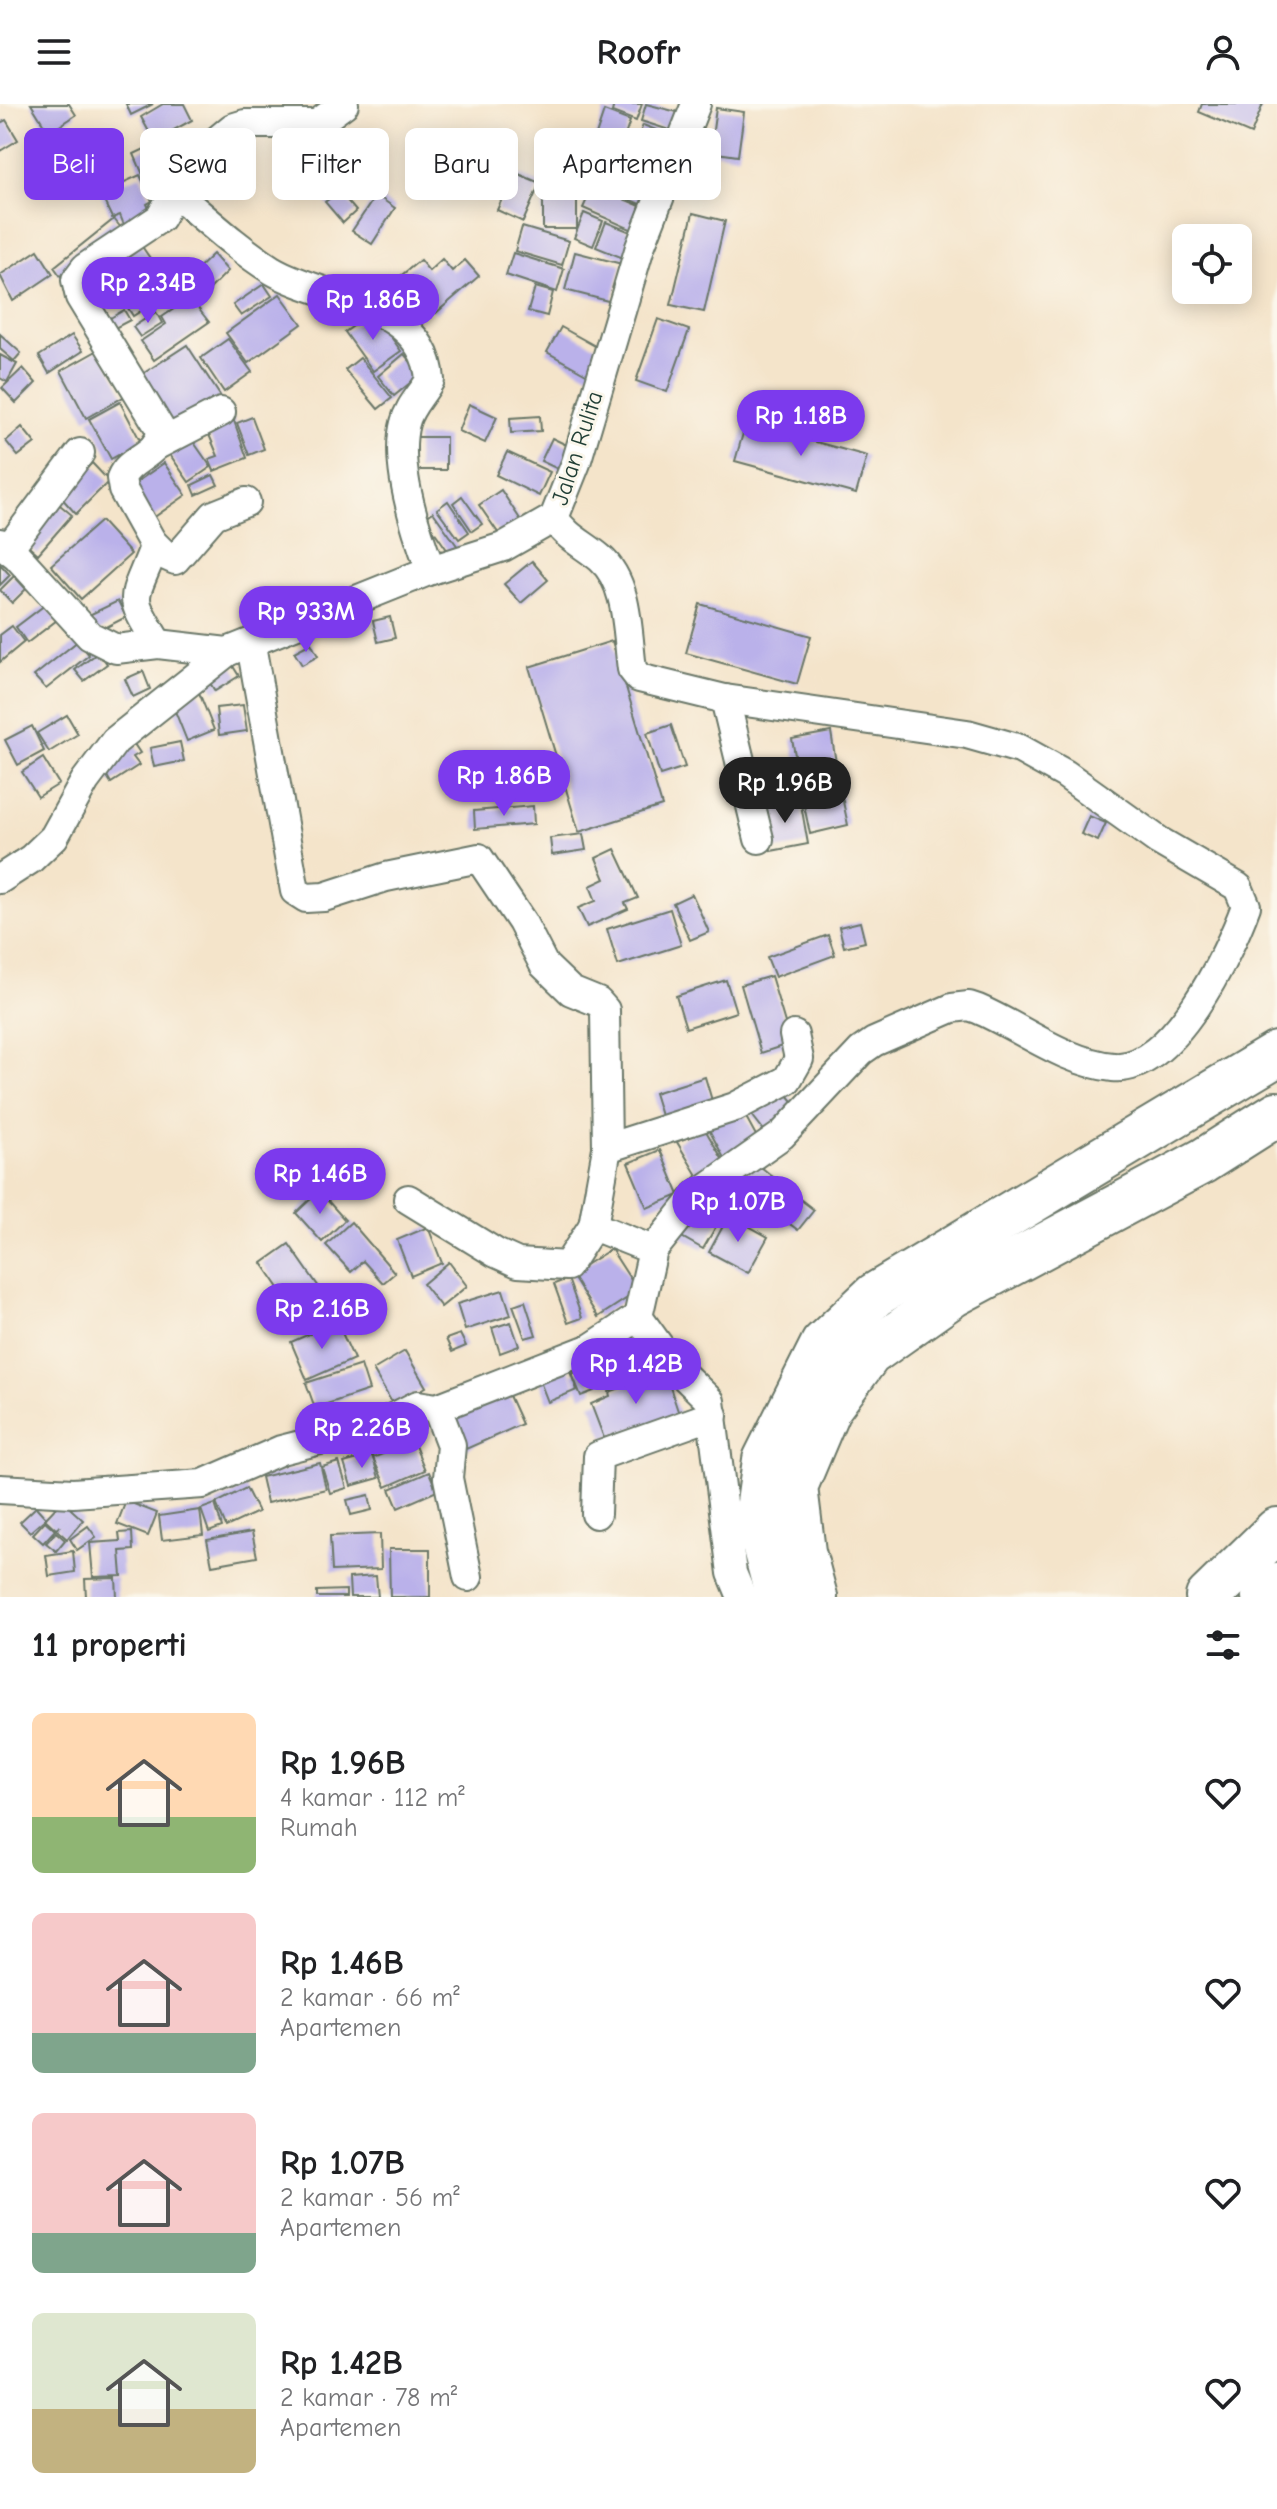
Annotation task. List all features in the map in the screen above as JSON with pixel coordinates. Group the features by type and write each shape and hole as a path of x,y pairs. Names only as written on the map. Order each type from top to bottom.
{"highway":[{"path":"778,1597 757,1518 765,1460 823,1344 875,1295 1277,1054"},
{"path":"815,1597 803,1552 795,1487 828,1409 869,1354 954,1294 1203,1161 1277,1114"},
{"path":"1208,1597 1277,1530"},
{"path":"1264,1597 1277,1585"}],"street":[{"path":"232,128 245,124 317,124 344,104"},
{"name":"Jalan Rulita","path":"4,546 95,640 116,649 158,644 239,648 431,570 503,547 554,518 576,463 636,258 696,104"},
{"path":"155,446 161,435 159,424 80,297 76,280 85,268 160,218 171,200"},
{"path":"184,200 271,269 306,287 379,309 405,330 426,359 430,380 409,410 403,437 415,527 431,570"},
{"path":"221,412 155,446 126,468 121,478 123,490 152,542 175,560 214,515 246,502"},
{"path":"4,546 80,453"},
{"path":"0,1489 73,1493 203,1484 281,1450 379,1425 418,1405 437,1408 591,1348 638,1317 653,1250 698,1194 782,1135 861,1051 882,1038 952,1008 969,1006 1093,1063 1122,1067 1143,1061 1156,1053 1180,1028 1237,931 1246,906 1238,887 1159,841 1065,774 1020,749 967,734 725,699 639,678 632,669 617,580 599,557 569,538 554,518"},
{"path":"152,542 153,550 134,598 135,608 158,644"},
{"path":"0,879 31,859 54,837 85,781 115,741 239,648 295,891 306,898 324,897 386,877 479,858 522,922 544,965 571,991 598,1002 605,1010 607,1148 593,1226 567,1266 518,1263 496,1253 408,1199"},
{"path":"725,699 759,839"},
{"path":"607,1148 735,1107 787,1080 799,1059 794,1035"},
{"path":"593,1226 653,1250"},
{"path":"638,1317 672,1364 710,1401 732,1573 742,1597"},
{"path":"437,1408 449,1436 452,1461 448,1478 468,1577"},
{"path":"596,1514 598,1456 713,1415"}],"building":[{"path":"31,104 69,104 76,115 56,128 46,128"},
{"path":"126,104 153,104 131,115"},
{"path":"163,104 184,104 192,120 178,128 147,128 141,117"},
{"path":"614,104 642,104 636,121 612,112"},
{"path":"646,104 689,115 684,128 663,128 641,121"},
{"path":"1202,104 1263,104 1251,134 1199,112"},
{"path":"716,108 744,112 738,156 721,154 721,128 713,128"},
{"path":"604,111 630,121 628,128 598,128"},
{"path":"6,120 18,140 0,151 0,123"},
{"path":"140,151 140,168 134,154"},
{"path":"518,174 534,180 534,197 523,222 497,210 501,200 518,200"},
{"path":"140,175 140,200 152,201 147,204 151,213 124,225 120,215 112,218 103,200 124,200 124,182"},
{"path":"347,200 356,211 343,223 325,202"},
{"path":"373,200 383,200 395,208 372,244 352,231"},
{"path":"543,200 577,200 577,229 543,229"},
{"path":"587,200 626,200 645,208 635,231 583,208"},
{"path":"584,213 603,221 593,246 574,238"},
{"path":"693,213 725,221 704,312 671,305"},
{"path":"114,219 122,229 62,278 54,267"},
{"path":"606,222 638,235 628,260 596,247"},
{"path":"522,227 569,241 562,265 515,251"},
{"path":"141,245 156,267 119,293 104,270"},
{"path":"38,250 53,274 13,301 0,275"},
{"path":"575,252 622,264 612,302 565,290"},
{"path":"513,253 564,269 557,292 506,275"},
{"path":"213,254 228,271 206,293 190,276"},
{"path":"442,259 452,271 465,260 479,276 436,313 422,297 410,307 391,284 420,260 429,271"},
{"path":"170,263 183,284 133,316 120,295"},
{"path":"264,284 272,296 241,316 233,305"},
{"path":"535,287 553,292 547,316 528,311"},
{"path":"280,294 302,324 248,363 226,333"},
{"path":"190,298 209,322 154,360 141,341 166,324 162,317"},
{"path":"124,310 130,320 113,329 107,320"},
{"path":"156,312 162,323 140,337 133,327"},
{"path":"373,312 401,351 373,371 345,332"},
{"path":"658,319 689,330 667,392 636,381"},
{"path":"561,327 602,350 588,375 547,352"},
{"path":"0,334 21,353 14,361 0,349"},
{"path":"72,335 83,351 49,373 39,356"},
{"path":"228,339 252,372 224,392 201,358"},
{"path":"187,345 221,397 175,427 141,375"},
{"path":"100,349 125,396 86,418 61,371"},
{"path":"404,354 421,374 394,396 378,376"},
{"path":"0,355 17,364 7,382 0,378"},
{"path":"360,358 392,398 378,409 345,370"},
{"path":"23,368 36,383 16,403 2,388"},
{"path":"120,402 141,442 111,459 89,419"},
{"path":"469,404 497,417 485,443 458,431"},
{"path":"540,416 541,431 511,433 510,418"},
{"path":"252,417 264,449 249,455 237,423"},
{"path":"233,418 247,458 214,471 209,459 218,456 207,430"},
{"path":"746,423 867,456 856,494 735,461"},
{"path":"22,427 35,443 18,456 6,441"},
{"path":"188,434 211,467 189,482 166,449"},
{"path":"417,437 446,437 446,470 417,470"},
{"path":"552,438 575,449 564,472 541,461"},
{"path":"507,452 550,472 539,496 496,475"},
{"path":"92,463 109,481 76,514 59,495"},
{"path":"164,463 186,495 153,518 131,486"},
{"path":"213,475 218,485 196,495 192,485"},
{"path":"501,490 522,522 501,537 479,505"},
{"path":"462,496 482,524 472,531 453,503"},
{"path":"54,500 72,515 38,554 20,538"},
{"path":"448,501 469,532 459,539 437,509"},
{"path":"433,512 458,547 450,554 425,518"},
{"path":"101,521 131,554 81,599 51,565"},
{"path":"532,561 548,580 521,603 504,584"},
{"path":"0,564 10,575 0,585"},
{"path":"14,576 26,589 12,603 0,590"},
{"path":"118,601 126,617 97,632 89,615"},
{"path":"700,604 811,636 797,684 686,653"},
{"path":"45,605 57,620 27,643 16,627"},
{"path":"390,617 395,638 378,642 373,621"},
{"path":"12,626 24,642 0,662 0,635"},
{"path":"78,641 89,655 46,689 34,676"},
{"path":"612,641 662,806 579,832 529,667"},
{"path":"311,643 318,656 302,665 294,652"},
{"path":"99,652 107,664 84,681 75,670"},
{"path":"231,663 239,676 215,691 207,678"},
{"path":"143,671 150,689 133,697 125,679"},
{"path":"198,690 214,730 187,741 171,701"},
{"path":"243,705 247,731 219,735 216,708"},
{"path":"67,715 78,734 49,752 37,733"},
{"path":"671,725 685,767 660,775 647,733"},
{"path":"32,726 44,751 18,765 5,740"},
{"path":"831,732 838,775 800,782 792,739"},
{"path":"132,741 140,753 133,757 139,765 111,783 103,769"},
{"path":"180,742 184,761 154,767 150,748"},
{"path":"43,758 59,784 38,797 22,772"},
{"path":"838,778 848,825 810,834 800,786"},
{"path":"800,799 808,844 771,851 763,805"},
{"path":"533,806 534,824 475,829 474,811"},
{"path":"1089,816 1106,823 1098,841 1081,834"},
{"path":"583,834 586,850 552,855 550,838"},
{"path":"615,849 638,898 625,903 628,909 587,927 578,908 596,901 590,886 605,879 596,858"},
{"path":"692,894 709,932 690,940 673,903"},
{"path":"670,909 681,945 618,965 607,929"},
{"path":"860,922 865,942 844,947 839,927"},
{"path":"828,935 835,955 775,977 767,957"},
{"path":"771,976 791,1043 761,1053 741,985"},
{"path":"726,980 736,1012 686,1028 676,996"},
{"path":"705,1077 713,1104 662,1119 654,1093"},
{"path":"783,1089 797,1106 766,1133 752,1115"},
{"path":"741,1108 759,1141 725,1160 707,1126"},
{"path":"703,1126 724,1162 698,1177 677,1142"},
{"path":"660,1150 679,1195 647,1208 628,1163"},
{"path":"755,1162 784,1186 767,1206 739,1183"},
{"path":"787,1189 814,1210 798,1230 771,1210"},
{"path":"319,1191 345,1220 322,1242 296,1213"},
{"path":"698,1202 722,1216 703,1249 680,1236"},
{"path":"729,1215 768,1237 748,1273 709,1252"},
{"path":"351,1222 395,1273 383,1283 363,1261 351,1272 326,1245"},
{"path":"428,1227 442,1263 411,1276 397,1240"},
{"path":"289,1244 328,1300 301,1320 262,1263"},
{"path":"611,1249 638,1291 598,1317 571,1274"},
{"path":"449,1262 467,1286 441,1307 423,1284"},
{"path":"568,1279 582,1318 568,1323 554,1284"},
{"path":"503,1290 511,1315 465,1330 457,1304"},
{"path":"525,1301 536,1335 525,1338 513,1305"},
{"path":"337,1322 354,1359 307,1380 291,1342"},
{"path":"511,1322 519,1346 500,1353 492,1328"},
{"path":"460,1334 466,1346 452,1352 446,1339"},
{"path":"405,1351 426,1387 394,1406 373,1370"},
{"path":"565,1359 577,1390 548,1402 536,1371"},
{"path":"361,1365 369,1390 315,1408 306,1383"},
{"path":"585,1368 594,1391 581,1396 572,1374"},
{"path":"665,1372 679,1414 604,1438 591,1404 610,1396 609,1392"},
{"path":"506,1389 522,1424 466,1449 450,1415"},
{"path":"413,1441 425,1470 386,1487 373,1458"},
{"path":"372,1455 379,1478 351,1486 344,1463"},
{"path":"339,1462 347,1488 330,1493 322,1467"},
{"path":"320,1463 326,1489 267,1503 261,1477"},
{"path":"429,1472 437,1491 398,1508 390,1489"},
{"path":"246,1488 258,1512 226,1527 216,1503"},
{"path":"369,1495 372,1510 351,1515 347,1500"},
{"path":"62,1501 83,1520 67,1539 57,1530 60,1526 56,1529 45,1519"},
{"path":"126,1501 157,1513 148,1536 117,1524"},
{"path":"215,1504 222,1527 209,1532 201,1509"},
{"path":"36,1507 46,1518 30,1532 20,1522"},
{"path":"200,1510 203,1535 162,1540 159,1516"},
{"path":"45,1521 55,1530 43,1543 33,1534"},
{"path":"88,1526 96,1537 77,1550 70,1539"},
{"path":"56,1532 65,1540 56,1551 46,1543"},
{"path":"132,1532 133,1550 120,1551 122,1576 93,1577 90,1543 120,1541 119,1533"},
{"path":"252,1532 257,1557 212,1565 207,1540"},
{"path":"380,1534 381,1569 332,1571 330,1536"},
{"path":"389,1549 430,1549 430,1597 390,1597"},
{"path":"73,1551 75,1572 49,1576 46,1555"},
{"path":"376,1576 378,1597 350,1597 349,1578"},
{"path":"116,1578 117,1597 86,1597 85,1579"},
{"path":"346,1590 346,1597 317,1597 317,1591"}]}
